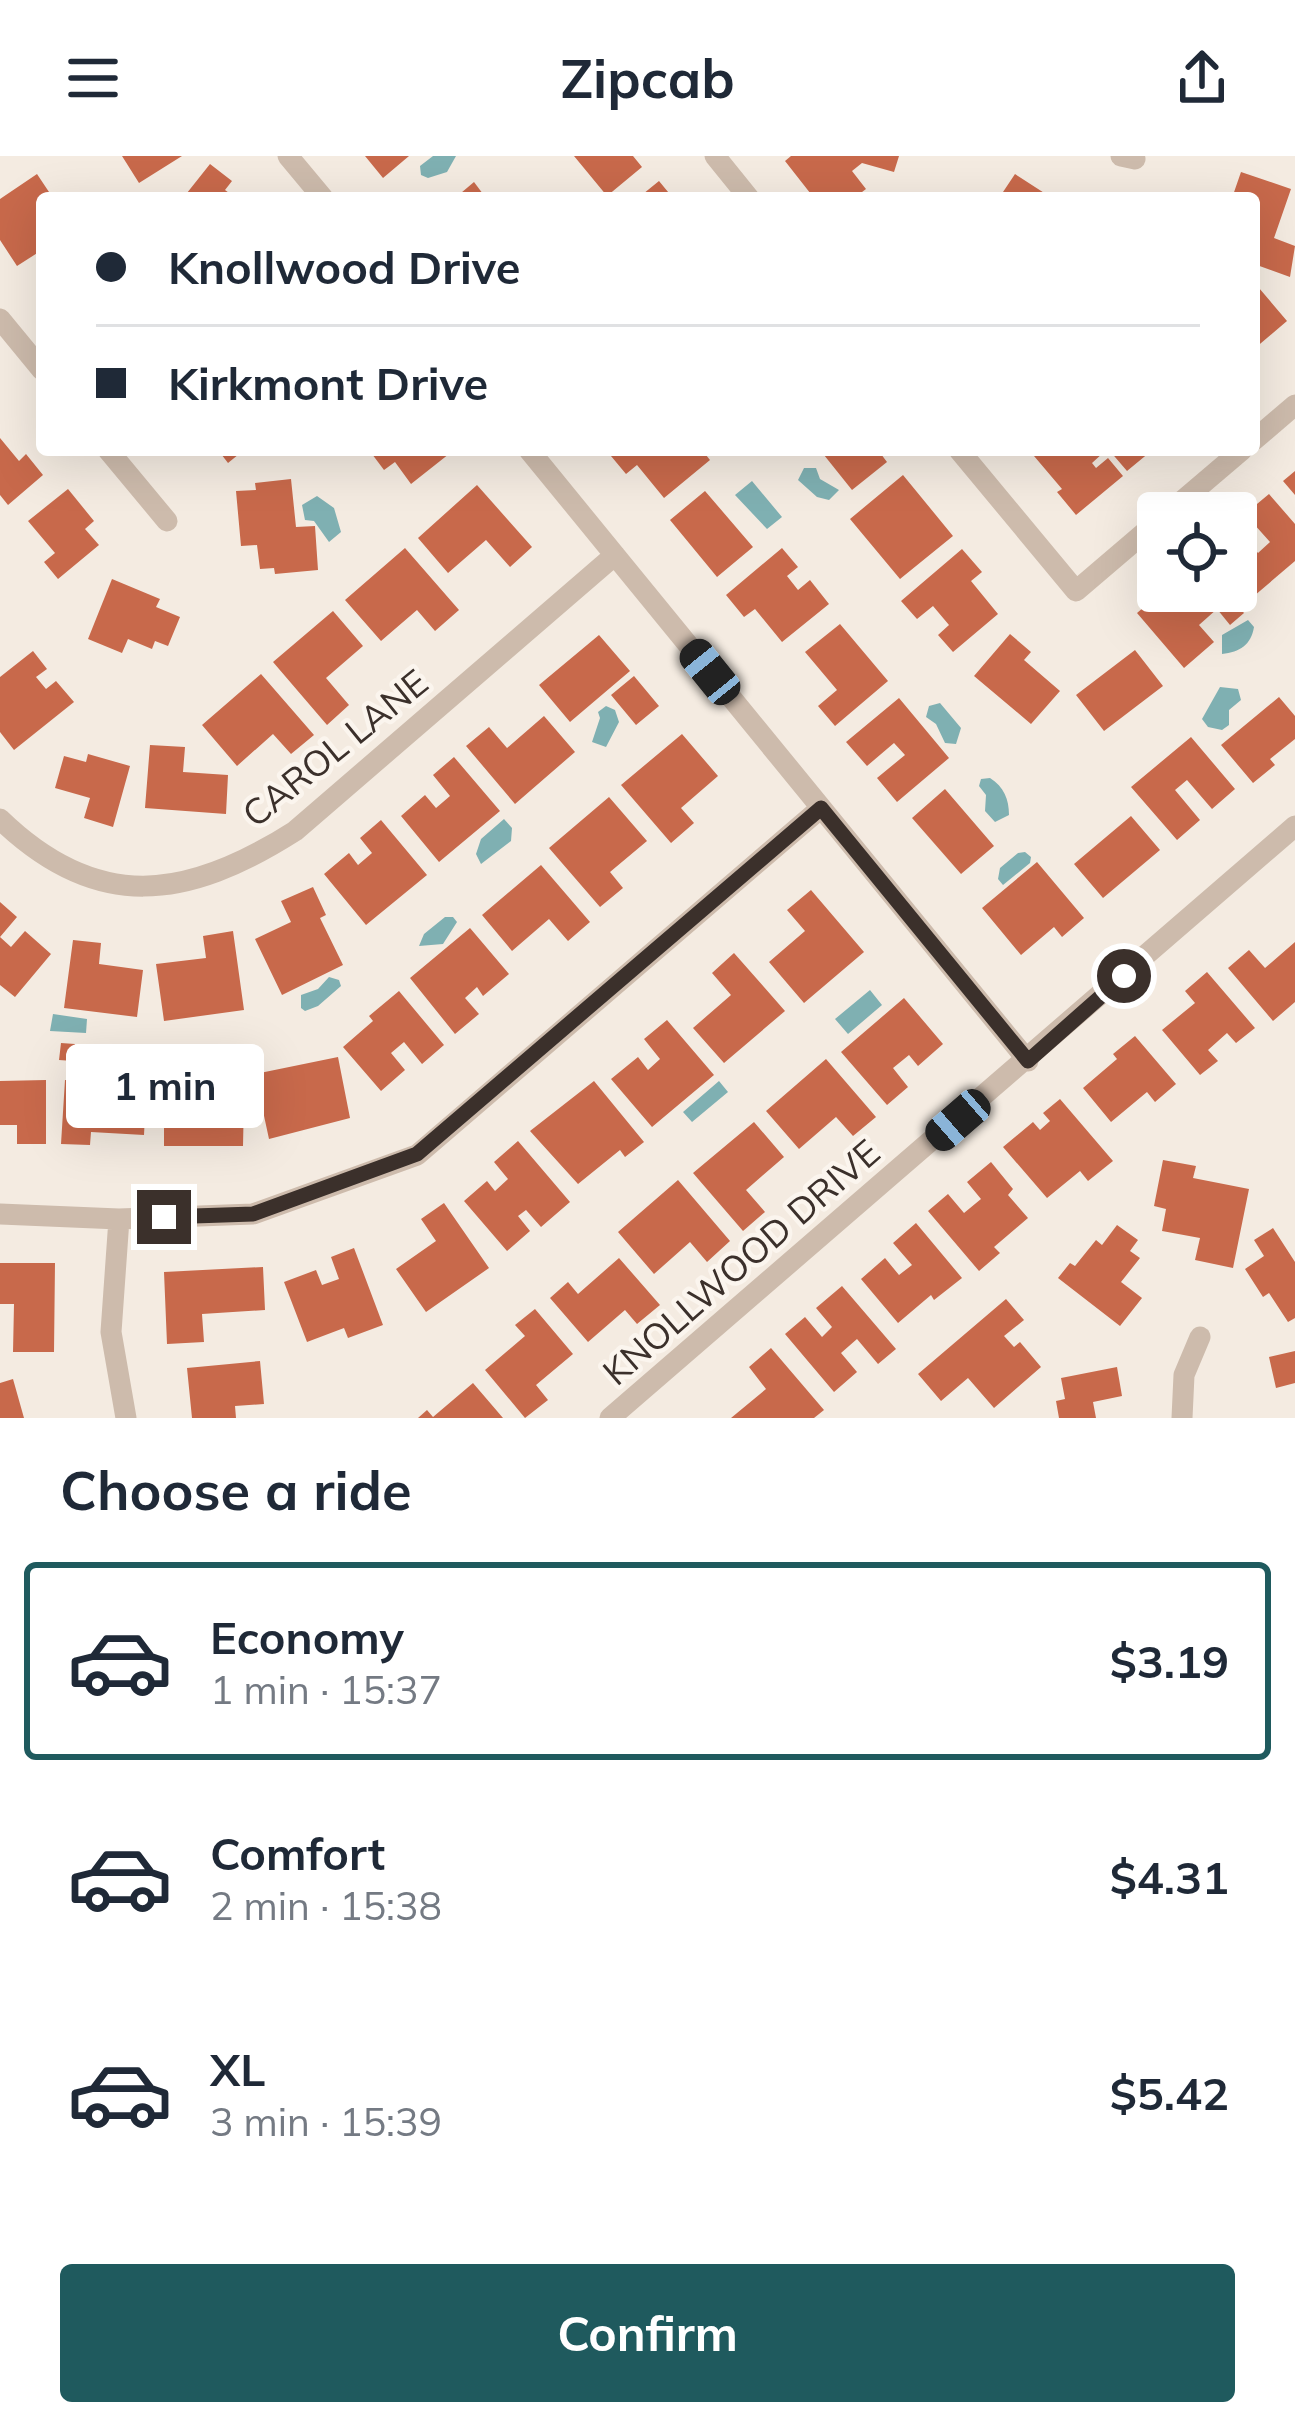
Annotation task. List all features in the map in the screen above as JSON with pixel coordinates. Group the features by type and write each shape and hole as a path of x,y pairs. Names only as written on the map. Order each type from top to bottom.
{"street":[{"path":"288,156 317,192"},
{"path":"715,156 744,192"},
{"path":"0,319 36,363"},
{"path":"1260,435 1295,405"},
{"path":"113,456 167,521"},
{"path":"534,456 1028,1061"},
{"path":"964,456 1076,591 1137,539"},
{"path":"1193,492 1235,456"},
{"name":"CAROL LANE","path":"0,819 27,845 70,872 148,889 199,878 252,858 295,831 615,555"},
{"path":"0,1214 119,1219 253,1214 417,1154 821,808"},
{"name":"KNOLLWOOD DRIVE","path":"610,1418 1292,835"},
{"path":"119,1219 111,1332 126,1418"},
{"path":"1182,1418 1184,1375 1200,1337"}],"water":[{"path":"433,156 456,156 447,172 428,178 421,175 420,166"},
{"path":"804,468 816,468 820,479 839,490 829,500 817,497 798,480"},
{"path":"752,481 782,517 767,529 735,495"},
{"path":"317,496 334,508 341,532 329,542 314,521 305,520 302,505"},
{"path":"1248,620 1254,627 1247,643 1222,654 1222,635"},
{"path":"1220,687 1238,689 1241,700 1229,710 1229,725 1222,730 1208,727 1202,719"},
{"path":"940,703 961,728 956,744 945,743 936,724 926,717 929,706"},
{"path":"606,706 615,710 619,722 606,747 592,742 598,712"},
{"path":"990,778 1002,789 1009,809 1009,815 995,822 985,811 986,795 979,786 981,779"},
{"path":"504,819 512,828 511,841 481,864 476,854 481,839"},
{"path":"1025,852 1030,863 1003,885 998,879 1000,868"},
{"path":"445,917 457,922 443,944 419,946 424,934"},
{"path":"329,977 341,986 318,1006 301,1008 301,995 318,989"},
{"path":"870,990 882,1005 848,1034 835,1019"},
{"path":"53,1014 87,1019 86,1033 50,1031"},
{"path":"719,1081 728,1092 692,1122 683,1112"}],"building":[{"path":"122,156 182,156 139,183"},
{"path":"365,156 409,156 383,178"},
{"path":"574,156 633,156 642,167 612,192 604,192"},
{"path":"791,156 899,156 894,172 862,163 852,171 866,189 862,192 809,192 785,161"},
{"path":"210,164 232,181 228,192 188,192"},
{"path":"1241,172 1291,189 1274,238 1295,246 1290,277 1260,266 1260,192 1234,192"},
{"path":"37,174 49,192 36,192 36,254 17,266 0,240 0,199"},
{"path":"1015,174 1043,192 1003,192"},
{"path":"659,181 668,192 645,192"},
{"path":"474,182 482,192 462,192"},
{"path":"1260,289 1287,321 1260,344"},
{"path":"0,438 19,461 26,454 43,475 8,505 0,495"},
{"path":"374,456 446,456 411,484 395,462 384,470"},
{"path":"611,456 707,456 710,460 664,498 637,465 626,474"},
{"path":"825,456 882,456 887,462 852,490"},
{"path":"1034,456 1100,456 1092,463 1096,468 1108,458 1123,476 1076,515 1057,492 1062,489"},
{"path":"1114,456 1145,456 1127,471"},
{"path":"1295,471 1295,495 1283,481"},
{"path":"903,475 953,536 900,579 850,519"},
{"path":"291,479 296,527 315,526 318,570 275,574 274,568 260,569 257,545 241,546 236,491 256,490 255,483"},
{"path":"477,485 532,547 510,567 486,540 448,573 418,538"},
{"path":"68,489 94,521 85,529 99,545 58,579 44,562 55,553 28,521"},
{"path":"705,491 753,547 717,577 670,520"},
{"path":"1269,494 1295,524 1295,561 1257,593 1257,552 1270,542 1257,527 1257,504"},
{"path":"405,548 459,610 435,631 417,610 381,641 345,600"},
{"path":"782,548 798,567 787,576 798,590 810,580 829,604 782,642 755,609 744,617 726,595"},
{"path":"962,549 982,572 971,581 998,614 953,652 938,635 949,625 933,606 917,619 901,601"},
{"path":"112,579 160,599 156,607 180,617 168,646 155,641 152,649 128,639 122,653 88,639"},
{"path":"333,611 363,646 326,678 349,705 327,725 273,662"},
{"path":"1214,612 1199,625 1214,642 1184,668 1137,613"},
{"path":"1219,612 1243,612 1244,613 1230,625"},
{"path":"840,624 888,681 835,726 818,706 837,690 805,652"},
{"path":"1010,634 1031,652 1024,660 1060,691 1031,724 974,676"},
{"path":"599,635 630,671 570,722 539,685"},
{"path":"1135,650 1163,686 1104,731 1076,695"},
{"path":"33,651 47,669 36,677 46,689 56,681 74,702 14,750 0,732 0,677"},
{"path":"261,674 314,735 291,754 273,734 237,766 202,725"},
{"path":"634,676 659,706 636,725 611,695"},
{"path":"1279,697 1295,716 1295,739 1270,759 1275,765 1253,783 1221,745"},
{"path":"899,698 949,758 897,802 877,778 905,755 894,743 867,766 846,742"},
{"path":"544,716 575,752 515,804 466,746 489,727 507,748"},
{"path":"682,734 718,776 681,808 694,823 671,843 621,785"},
{"path":"1191,737 1235,789 1212,809 1187,780 1175,790 1200,820 1177,840 1131,787"},
{"path":"150,745 185,747 183,772 228,775 226,814 145,808"},
{"path":"88,754 130,766 113,827 84,818 90,798 55,788 64,756 86,762"},
{"path":"454,757 500,811 439,862 401,816 425,795 436,808 450,796 433,775"},
{"path":"945,789 994,846 961,874 912,818"},
{"path":"609,797 647,841 610,872 623,888 600,907 549,848"},
{"path":"1131,816 1160,850 1103,898 1074,864"},
{"path":"381,820 427,875 366,925 324,874 349,853 358,865 372,853 360,838"},
{"path":"1037,862 1084,918 1062,937 1054,927 1021,955 982,908"},
{"path":"541,865 590,922 568,941 549,919 512,951 482,915"},
{"path":"313,887 326,915 320,918 343,965 282,995 255,939 291,922 281,901"},
{"path":"811,890 864,952 804,1003 769,962 805,931 787,910"},
{"path":"0,902 17,917 0,937"},
{"path":"470,928 509,974 483,996 477,987 465,998 479,1014 455,1034 410,978"},
{"path":"25,931 51,954 15,997 0,985 0,937 11,947"},
{"path":"233,931 244,1010 164,1021 156,964 206,958 203,936"},
{"path":"73,940 101,943 99,964 143,970 137,1017 64,1008"},
{"path":"1295,942 1295,1002 1273,1021 1228,968 1249,950 1265,968"},
{"path":"734,953 785,1011 724,1063 693,1028 731,995 712,973"},
{"path":"1207,972 1255,1028 1236,1043 1227,1033 1208,1050 1218,1061 1200,1075 1162,1030 1195,1003 1185,991"},
{"path":"399,991 444,1045 422,1064 404,1042 391,1053 405,1070 381,1091 343,1047"},
{"path":"904,998 943,1044 918,1066 909,1055 893,1068 908,1087 887,1105 841,1052"},
{"path":"667,1020 714,1075 652,1127 611,1079 638,1057 648,1070 660,1059 644,1039"},
{"path":"1135,1036 1176,1084 1155,1102 1147,1092 1111,1122 1083,1088"},
{"path":"61,1043 75,1044 73,1061 59,1060"},
{"path":"338,1057 350,1118 269,1139 255,1074"},
{"path":"826,1059 876,1117 853,1136 836,1117 799,1149 766,1111"},
{"path":"126,1074 147,1075 144,1135 91,1132 90,1145 61,1144 65,1080 125,1084"},
{"path":"164,1075 195,1075 195,1098 244,1098 243,1146 164,1146"},
{"path":"46,1080 46,1144 17,1144 17,1125 0,1125 0,1081"},
{"path":"594,1081 644,1142 625,1157 620,1150 578,1184 530,1131"},
{"path":"1060,1099 1113,1161 1088,1181 1080,1171 1047,1198 1003,1147 1033,1122 1040,1130 1050,1121 1043,1113"},
{"path":"754,1122 784,1157 746,1190 765,1212 743,1231 693,1173"},
{"path":"518,1141 570,1202 541,1227 526,1210 518,1216 530,1231 507,1251 464,1201 487,1181 495,1191 508,1179 494,1162"},
{"path":"1163,1160 1196,1166 1193,1178 1249,1189 1233,1268 1195,1260 1200,1238 1162,1231 1166,1209 1154,1206"},
{"path":"991,1162 1013,1189 1008,1195 1028,1218 994,1247 1000,1253 979,1271 928,1211 948,1194 964,1213 981,1199 967,1182"},
{"path":"678,1180 730,1241 707,1262 690,1242 654,1274 618,1232"},
{"path":"444,1203 489,1268 426,1312 396,1269 436,1241 421,1219"},
{"path":"916,1223 962,1278 934,1300 931,1295 898,1323 861,1279 885,1258 899,1275 912,1265 893,1243"},
{"path":"1117,1225 1138,1240 1130,1251 1140,1258 1121,1282 1142,1298 1120,1326 1058,1278 1096,1240 1102,1245"},
{"path":"1273,1228 1295,1262 1295,1318 1288,1322 1269,1293 1263,1297 1245,1269 1264,1256 1254,1240"},
{"path":"354,1248 383,1325 348,1338 344,1328 307,1342 284,1282 316,1270 322,1285 339,1279 331,1257"},
{"path":"619,1258 660,1305 637,1324 625,1310 588,1342 550,1298 568,1282 578,1294"},
{"path":"0,1263 55,1263 54,1352 13,1352 14,1304 0,1304"},
{"path":"263,1267 265,1310 202,1314 204,1342 167,1344 164,1272"},
{"path":"842,1286 896,1349 878,1364 857,1339 841,1353 857,1372 834,1392 785,1334 805,1317 822,1337 832,1327 816,1308"},
{"path":"1006,1299 1024,1320 1004,1336 1014,1347 1020,1342 1041,1367 994,1408 968,1378 941,1401 918,1374"},
{"path":"535,1309 573,1354 536,1385 548,1400 525,1418 485,1370 525,1336 515,1325"},
{"path":"771,1348 824,1410 814,1418 731,1418 766,1389 749,1367"},
{"path":"1295,1351 1295,1383 1276,1388 1269,1357"},
{"path":"260,1361 264,1404 235,1406 236,1418 192,1418 187,1368"},
{"path":"1117,1367 1122,1396 1093,1402 1096,1418 1059,1418 1056,1401 1065,1399 1061,1378"},
{"path":"13,1379 24,1418 0,1418 0,1383"},
{"path":"473,1383 503,1418 418,1418 427,1410 433,1417"}],"route":[{"path":"164,1217 253,1214 417,1154 821,808 1028,1061 1124,976"}]}
